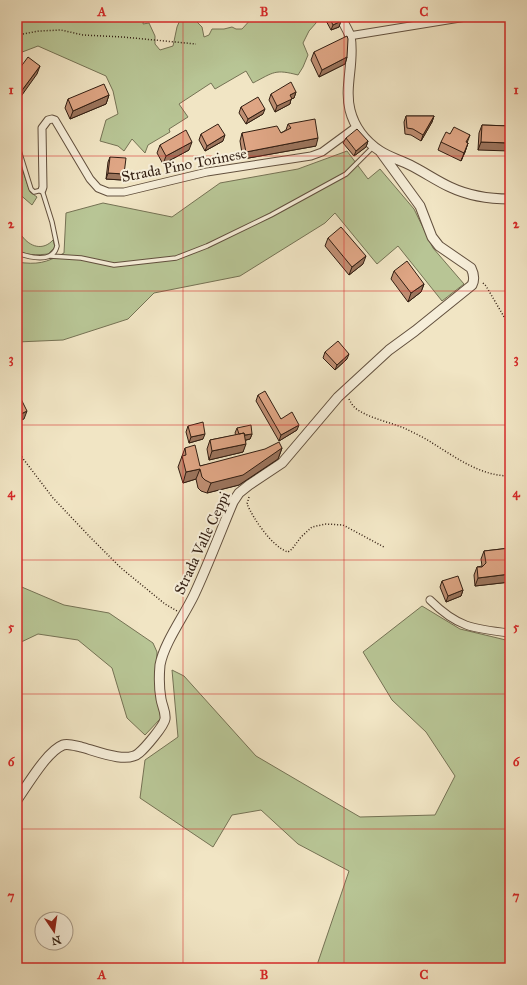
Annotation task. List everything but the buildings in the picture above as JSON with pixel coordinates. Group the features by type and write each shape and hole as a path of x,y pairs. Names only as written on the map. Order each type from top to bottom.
{"street":[{"path":"340,17 350,36 352,62 349,84 350,109 356,127 367,141 377,149 451,188 470,195 495,199 510,199"},
{"path":"350,36 466,17"},
{"name":"Strada Pino Torinese","path":"42,190 42,128 48,120 52,119 55,120 90,179 98,188 108,192 124,192 207,172 311,156 322,152 356,127"},
{"path":"377,149 420,206 432,236 439,246 471,268 474,272 474,276"},
{"name":"Strada Valle Ceppi","path":"17,800 52,753 64,744 117,757 133,757 139,753 162,727 165,720 165,713 161,700 160,665 165,650 194,594 233,502 239,493 282,463 344,392 389,350 469,288 474,281 474,276"},
{"path":"430,600 441,611 470,628 510,633"}],"lane":[{"path":"17,144 31,189 34,192 42,190 52,222 57,246 56,250 50,256"},
{"path":"17,253 28,257 42,258 50,256 81,258 114,265 176,258 207,246 270,215 346,174 377,149"}],"path":[{"path":"17,35 39,31 60,30 83,35 196,44"},
{"path":"474,276 486,286 510,327"},
{"path":"344,392 356,409 365,414 395,424 427,439 458,459 474,467 489,473 501,476 510,476"},
{"path":"18,452 53,498 121,568 165,604 183,615"},
{"path":"250,494 247,504 251,513 283,551 288,552 292,549 301,537 312,527 326,524 342,525 384,547"}],"green space":[{"path":"17,17 144,17 143,24 149,23 155,36 155,44 160,50 173,46 180,20 195,20 202,27 204,37 209,35 212,29 232,27 242,29 253,17 317,17 316,23 309,31 303,43 308,55 298,75 279,72 266,76 253,83 246,71 215,89 211,83 179,104 188,117 169,129 170,132 148,145 145,153 132,139 124,151 118,146 100,141 106,120 118,114 113,91 106,76 38,46 17,54"},
{"path":"347,151 368,179 380,169 414,209 433,248 464,284 442,301 398,246 377,264 335,213 325,223 240,276 154,293 128,319 63,340 17,342 17,262 41,262 52,259 64,253 66,213 103,203 172,217 220,183 298,169"},
{"path":"17,153 30,192 37,197 32,205 17,192"},
{"path":"17,235 22,236 29,243 37,246 45,246 53,240 55,247 48,254 36,255 24,253 17,249"},
{"path":"17,585 64,605 109,613 153,643 157,652 156,690 161,718 145,735 127,718 112,668 78,640 38,634 17,644"},
{"path":"422,606 460,629 510,641 510,968 316,968 349,871 298,844 261,810 232,815 213,847 140,798 145,760 178,737 172,670 184,676 256,756 360,817 435,815 455,776 426,732 392,700 363,652"}]}
